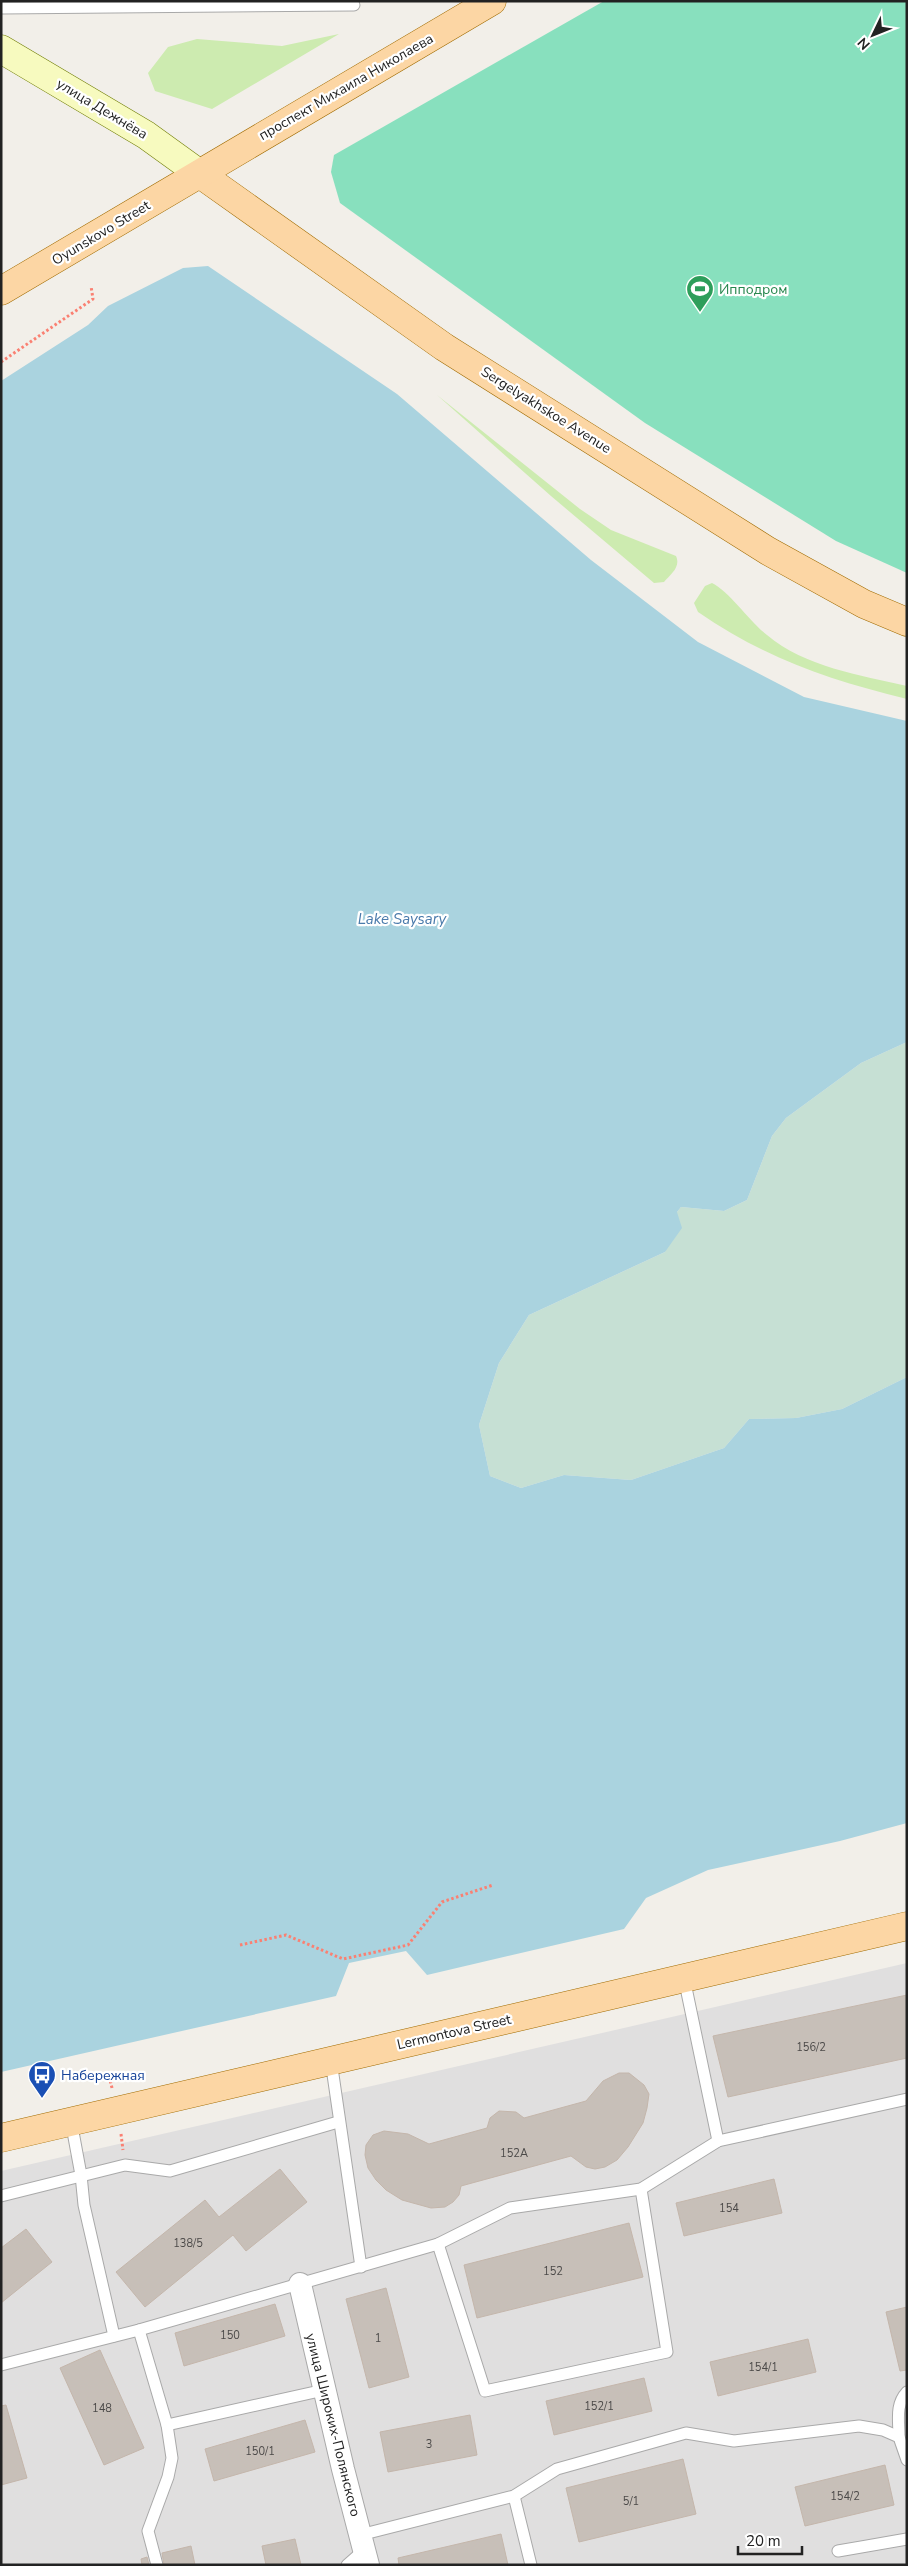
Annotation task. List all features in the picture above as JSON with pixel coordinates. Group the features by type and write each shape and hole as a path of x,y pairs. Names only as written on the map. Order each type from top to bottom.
{"main road":[{"name":"проспект Михаила Николаева","path":"200,174 492,1"},
{"name":"улица Дежнёва","path":"1,49 146,135 200,174"},
{"name":"Oyunskovo Street","path":"1,291 200,174"},
{"name":"Sergelyakhskoe Avenue","path":"200,174 444,347 768,551 864,604 907,622"},
{"name":"Lermontova Street","path":"1,2138 907,1926"}],"street":[{"name":"улица Широких-Полянского","path":"300,2284 364,2550"}],"lane":[{"path":"1,8 354,6"},
{"path":"684,1978 718,2142"},
{"path":"331,2060 338,2122 361,2267"},
{"path":"1,2365 139,2330 438,2244 510,2208 641,2189 718,2142 907,2099"},
{"path":"71,2121 81,2175 84,2205 114,2336"},
{"path":"1,2196 125,2165 170,2171 338,2122"},
{"path":"438,2244 485,2391 667,2352 641,2189"},
{"path":"139,2330 167,2425 172,2458 168,2477 148,2531 156,2565"},
{"path":"167,2425 324,2390"},
{"path":"907,2392 901,2399 898,2407 899,2437 907,2460"},
{"path":"347,2565 364,2550 514,2496 558,2469 686,2433 734,2441 858,2426 883,2430 899,2437"},
{"path":"514,2496 531,2565"},
{"path":"838,2551 907,2539"}],"path":[{"path":"1,362 93,299 92,286"},
{"path":"240,1945 286,1935 343,1959 408,1945 442,1902 493,1885"}],"shaded area":[{"path":"907,1963 907,2565 1,2565 1,2171"}],"green space":[{"name":"Ипподром","path":"604,1 907,1 907,573 836,541 645,423 340,203 331,172 334,155"},
{"path":"339,34 212,109 155,91 148,73 168,47 197,39 282,46"},
{"path":"437,395 580,509 611,530 676,556 677,564 674,570 664,582 654,583 551,496"},
{"path":"712,583 726,593 760,629 782,646 798,655 834,668 907,686 907,699 850,684 798,666 723,628 698,612 694,603 705,586"},
{"path":"907,1042 907,1377 842,1409 796,1418 749,1419 724,1448 631,1480 564,1475 521,1488 490,1476 479,1425 499,1363 529,1315 665,1252 677,1212 681,1207 724,1211 747,1200 772,1136 786,1118 861,1063"}],"water":[{"name":"Lake Saysary","path":"208,266 397,394 591,560 698,642 804,697 907,721 907,1042 861,1063 786,1118 772,1136 747,1200 724,1211 681,1207 677,1212 682,1228 665,1252 529,1315 499,1363 479,1425 490,1476 521,1488 564,1475 631,1480 724,1448 749,1419 796,1418 842,1409 907,1377 907,1823 840,1841 708,1870 646,1898 624,1929 427,1975 406,1951 349,1963 336,1996 1,2072 1,381 88,325 108,306 183,268"}],"building":[{"path":"907,1995 907,2058 728,2097 713,2036"},
{"path":"619,2073 629,2073 644,2085 649,2094 647,2108 643,2123 628,2147 617,2160 605,2167 595,2169 586,2167 571,2156 461,2186 459,2195 453,2202 445,2207 431,2208 402,2200 386,2190 368,2168 365,2155 366,2145 373,2135 384,2131 408,2134 429,2144 487,2128 490,2118 499,2111 516,2112 524,2118 586,2101 603,2081"},
{"path":"280,2169 307,2202 246,2251 233,2235 145,2307 116,2272 205,2200 219,2217"},
{"path":"774,2179 782,2213 684,2236 676,2203"},
{"path":"629,2223 643,2277 477,2318 464,2265"},
{"path":"26,2229 52,2262 1,2303 1,2248"},
{"path":"386,2288 409,2377 369,2388 346,2299"},
{"path":"275,2304 285,2336 184,2366 175,2333"},
{"path":"907,2307 907,2370 900,2371 886,2312"},
{"path":"808,2339 816,2372 718,2396 710,2362"},
{"path":"100,2350 144,2448 104,2465 60,2368"},
{"path":"644,2378 652,2411 554,2435 546,2401"},
{"path":"6,2405 27,2478 1,2485 1,2406"},
{"path":"470,2415 477,2455 388,2472 380,2432"},
{"path":"305,2420 315,2452 214,2481 205,2449"},
{"path":"683,2459 696,2514 579,2542 566,2488"},
{"path":"885,2465 894,2505 805,2526 795,2487"},
{"path":"501,2534 508,2565 399,2565 398,2558"},
{"path":"295,2539 301,2565 266,2565 262,2546"},
{"path":"191,2546 195,2565 164,2565 162,2553"},
{"path":"147,2557 149,2565 142,2565 141,2559"}],"place":[{"name":"Ипподром","path":"700,313"},
{"name":"Набережная","path":"42,2099"}]}
